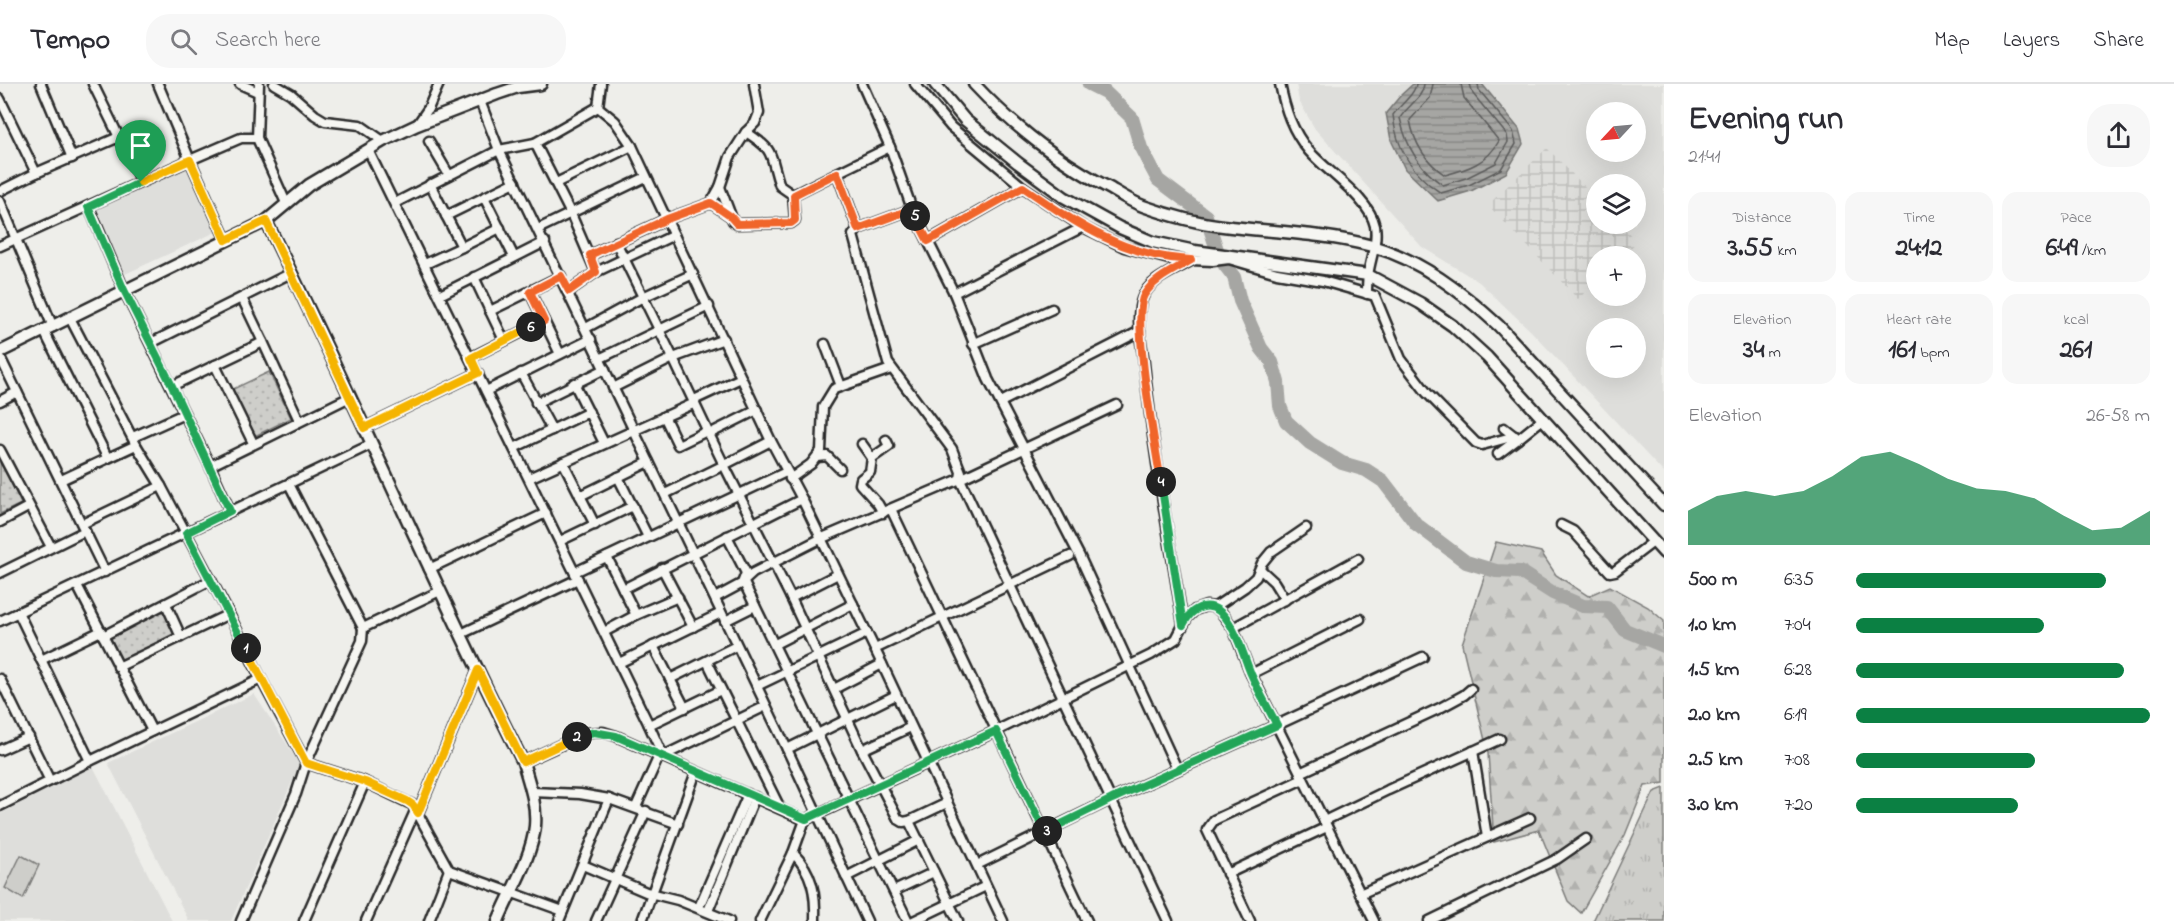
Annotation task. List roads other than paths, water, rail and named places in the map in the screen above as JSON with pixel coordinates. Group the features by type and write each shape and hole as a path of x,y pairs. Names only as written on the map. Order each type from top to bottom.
{"main road":[{"path":"0,352 266,221 309,185 383,141 417,125 518,87 540,84"},
{"path":"936,84 966,120 1064,197 1120,228 1193,256 1235,257 1368,275 1420,303 1453,326 1487,357 1664,554"},
{"path":"974,84 1055,155 1088,177 1142,206 1221,226 1341,239 1374,247 1448,283 1471,300 1498,326 1664,505"},
{"path":"266,221 429,569 523,762 532,792 536,824 531,848 498,921"}],"street":[{"path":"41,84 72,158"},
{"path":"93,84 141,182"},
{"path":"159,84 226,240"},
{"path":"240,84 259,88 257,138 286,203"},
{"path":"274,84 291,94 315,116 325,121 360,125 383,141"},
{"path":"417,125 428,109 439,84"},
{"path":"598,107 601,84"},
{"path":"590,255 667,219 711,203 720,187 730,157 759,112 754,84"},
{"path":"862,84 890,147 912,209 954,293 988,379 1078,555 1177,769"},
{"path":"915,84 951,127 1023,187 1083,227 1124,247 1169,259 1193,256 1213,261 1235,257 1277,273 1323,281 1375,296 1401,358 1417,381 1476,443 1482,445 1516,438"},
{"path":"1280,84 1285,112 1307,149 1363,203 1369,212 1375,229 1367,294"},
{"path":"0,99 36,173"},
{"path":"480,101 499,150 601,358 613,388 694,553 867,921"},
{"path":"395,203 499,150 535,143 598,107"},
{"path":"598,107 615,121 632,146 771,441 875,649 1003,921"},
{"path":"746,132 767,146 780,186 794,195"},
{"path":"0,246 241,138 249,136 257,138"},
{"path":"0,191 119,137"},
{"path":"429,141 448,176"},
{"path":"535,143 571,214 596,272"},
{"path":"556,183 632,146"},
{"path":"794,195 890,147"},
{"path":"368,150 650,725 661,756"},
{"path":"837,173 858,229"},
{"path":"538,229 646,177"},
{"path":"446,216 515,182"},
{"path":"430,184 462,247"},
{"path":"720,187 730,216"},
{"path":"928,241 1023,187"},
{"path":"711,203 730,216 737,224 791,223 795,220 794,195"},
{"path":"484,197 514,257"},
{"path":"0,201 17,238 48,329 107,458"},
{"path":"88,207 124,290 230,511"},
{"path":"912,209 858,229 853,235 891,369 952,449 961,472 960,479 1168,921"},
{"path":"954,293 1083,227"},
{"path":"425,264 500,228"},
{"path":"569,291 596,272 674,235"},
{"path":"440,295 545,242"},
{"path":"616,242 806,628 862,750 898,819 903,822 909,821 948,803"},
{"path":"1183,625 1146,389 1140,331 1140,305 1143,296 1159,279 1193,256"},
{"path":"151,343 291,273"},
{"path":"585,328 693,274"},
{"path":"490,310 561,276"},
{"path":"474,277 504,340"},
{"path":"530,292 560,354"},
{"path":"242,298 299,420"},
{"path":"601,358 709,306"},
{"path":"973,344 1052,309"},
{"path":"70,318 211,580 306,763 365,782 407,801 417,811 449,870 563,911"},
{"path":"471,358 544,321"},
{"path":"1001,402 1140,331"},
{"path":"486,390 591,339"},
{"path":"613,388 672,358 724,339"},
{"path":"172,386 263,342"},
{"path":"825,344 841,386"},
{"path":"0,357 105,572"},
{"path":"215,365 253,443"},
{"path":"536,404 605,369"},
{"path":"818,457 821,451 823,407 828,396 834,389 841,386 891,369"},
{"path":"364,428 478,373"},
{"path":"521,373 552,430"},
{"path":"529,478 633,429 695,403 696,399 741,378"},
{"path":"574,383 604,444"},
{"path":"0,401 17,392"},
{"path":"210,466 299,420 350,397"},
{"path":"715,598 753,573 820,538 960,479 1117,405"},
{"path":"664,416 678,445 757,410"},
{"path":"514,448 589,412"},
{"path":"61,480 107,458 184,414"},
{"path":"1498,454 1543,419"},
{"path":"1504,428 1516,438"},
{"path":"872,458 890,446 886,440"},
{"path":"664,494 771,441"},
{"path":"0,621 372,444"},
{"path":"862,444 872,458 870,472 861,479 860,484 887,511 942,618 1087,921"},
{"path":"0,450 51,547"},
{"path":"460,634 577,576 607,557 739,494 788,475 818,457 827,456 840,469"},
{"path":"563,462 595,525"},
{"path":"579,496 649,462"},
{"path":"618,477 648,537"},
{"path":"241,921 296,794 306,763 362,641 363,628 290,484"},
{"path":"0,573 161,486"},
{"path":"623,589 802,499"},
{"path":"560,541 633,506"},
{"path":"0,522 28,507"},
{"path":"429,569 546,513"},
{"path":"1561,525 1573,531 1610,572 1615,571 1653,542"},
{"path":"1215,607 1245,587 1261,570 1266,556 1306,528"},
{"path":"727,536 746,573 743,581 908,921"},
{"path":"875,649 1070,556"},
{"path":"607,557 636,615"},
{"path":"1233,628 1358,559"},
{"path":"662,568 693,627"},
{"path":"1261,570 1274,582 1285,600"},
{"path":"791,598 838,574"},
{"path":"42,660 166,604 211,580"},
{"path":"77,585 152,731"},
{"path":"363,628 440,591"},
{"path":"604,632 678,597"},
{"path":"166,604 181,637"},
{"path":"775,644 853,604"},
{"path":"619,663 693,627 755,606"},
{"path":"523,762 567,741 594,732 616,736 806,819 996,731 1129,665 1176,639 1183,625 1195,610 1206,606 1215,607 1233,628 1251,674 1374,921"},
{"path":"18,612 90,761"},
{"path":"118,667 229,614"},
{"path":"1251,674 1360,619"},
{"path":"756,686 867,633"},
{"path":"653,646 685,708"},
{"path":"670,679 736,646"},
{"path":"976,865 1112,799 1422,657"},
{"path":"707,661 780,809"},
{"path":"834,689 882,664"},
{"path":"366,921 478,670"},
{"path":"0,679 50,781"},
{"path":"0,806 261,679"},
{"path":"1250,921 1207,830 1211,824 1248,803 1440,708 1464,695 1471,688"},
{"path":"650,725 721,690"},
{"path":"787,749 896,695"},
{"path":"636,807 661,756 766,705"},
{"path":"862,750 911,727"},
{"path":"0,750 28,737"},
{"path":"1227,874 1500,739"},
{"path":"1473,751 1487,837"},
{"path":"642,921 696,772"},
{"path":"304,921 365,782"},
{"path":"532,792 580,794 609,799 678,824"},
{"path":"704,909 751,795"},
{"path":"560,921 609,799"},
{"path":"596,921 646,811"},
{"path":"1360,894 1530,818"},
{"path":"760,921 793,853 806,819"},
{"path":"909,821 958,921"},
{"path":"1429,921 1557,859 1586,838"},
{"path":"846,877 919,840"},
{"path":"793,853 811,876 815,921"},
{"path":"583,865 646,892 704,909 729,921"},
{"path":"429,921 449,870"},
{"path":"894,891 934,872"},
{"path":"913,921 986,886"}],"water":[{"path":"1413,84 1482,84 1519,129 1523,144 1506,173 1471,191 1438,201 1405,169 1391,140 1386,113"}],"waterway":[{"path":"1089,84 1105,92 1132,118 1141,148 1158,180 1206,216 1220,259 1234,277 1240,301 1261,348 1272,362 1278,382 1280,406 1286,421 1310,443 1342,463 1366,470 1383,481 1416,524 1466,562 1496,571 1520,572 1553,593 1583,606 1607,607 1625,630 1664,646"}]}
